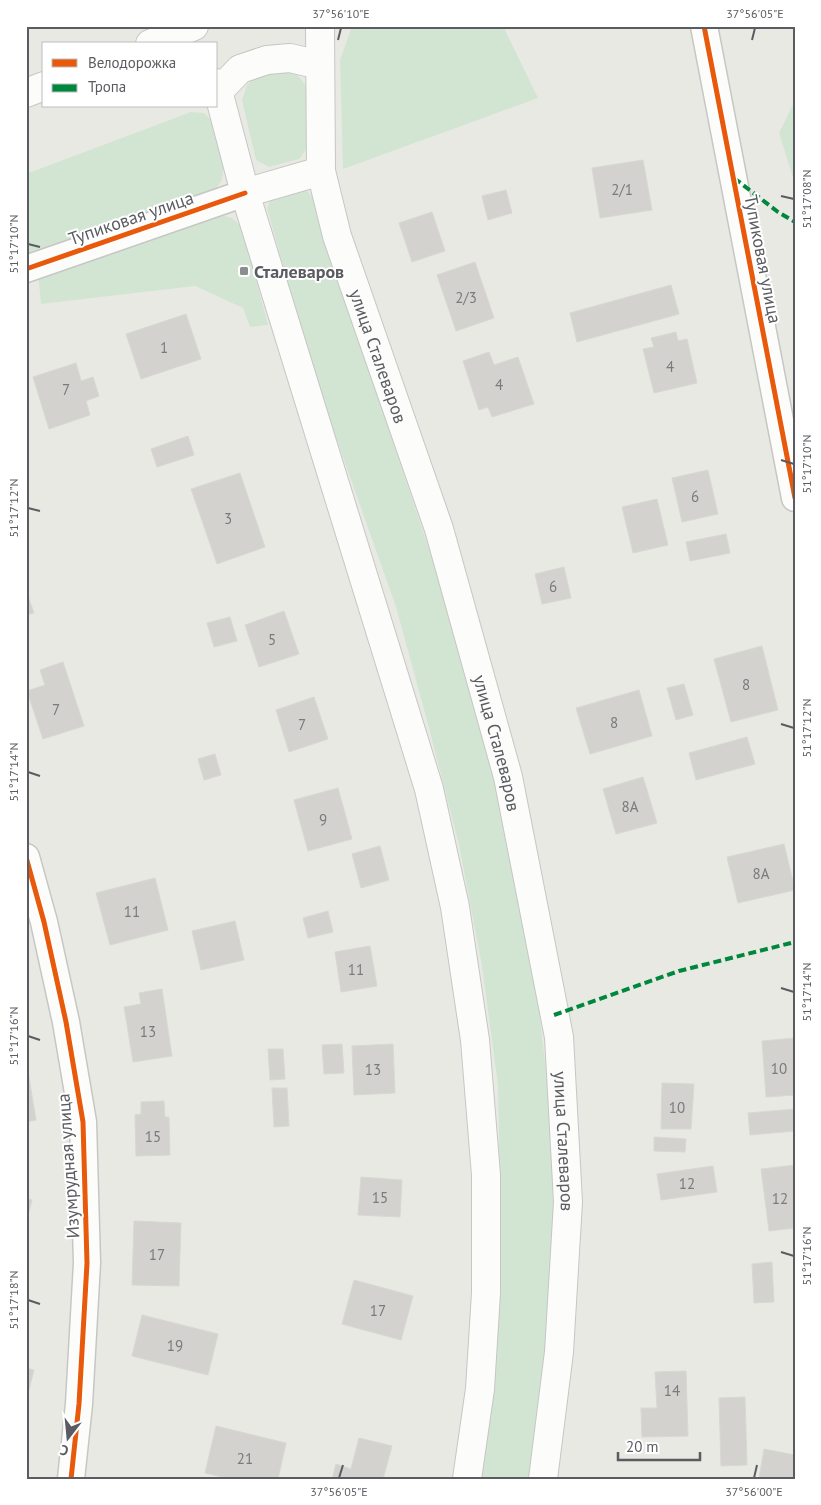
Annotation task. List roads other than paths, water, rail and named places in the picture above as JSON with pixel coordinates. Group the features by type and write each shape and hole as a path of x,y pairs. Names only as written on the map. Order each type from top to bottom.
{"main road":[{"path":"155,42 194,26"},
{"path":"202,26 206,42"},
{"name":"улица Сталеваров","path":"320,26 321,171 337,236 439,529 508,777 559,1038 568,1202 559,1352 543,1479"},
{"path":"218,86 240,69 267,60 290,58 320,65"},
{"path":"26,93 42,87"},
{"path":"218,91 245,192 429,789 455,907 475,1040 486,1175 486,1293 480,1389 467,1479"},
{"path":"245,192 321,171"}],"street":[{"name":"Тупиковая улица","path":"704,26 795,498"},
{"name":"Тупиковая улица","path":"26,269 245,192"},
{"name":"Изумрудная улица","path":"26,857 44,922 66,1022 83,1122 87,1263 79,1404 72,1479"}],"place":[{"name":"Сталеваров","path":"244,271"}]}
